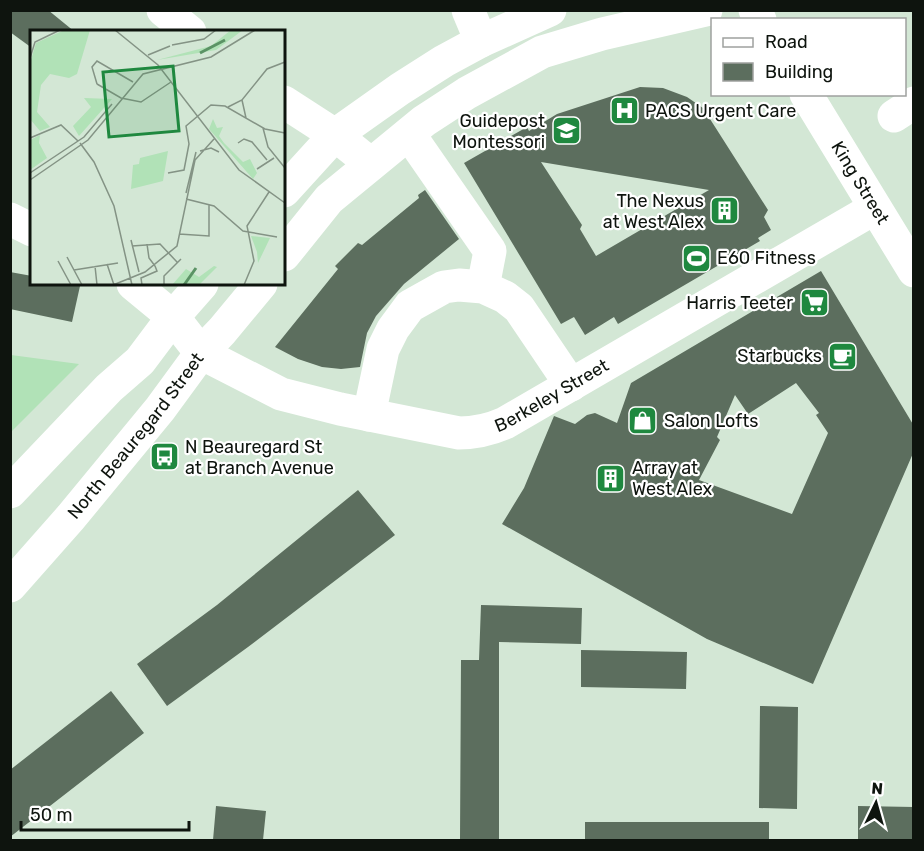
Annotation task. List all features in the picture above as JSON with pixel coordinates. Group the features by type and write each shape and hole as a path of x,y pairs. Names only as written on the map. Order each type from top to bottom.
{"main road":[{"path":"163,10 188,30"},
{"path":"468,10 481,41"},
{"path":"285,190 335,135 400,89 481,41 550,10"},
{"path":"285,254 329,199 423,121 467,93 542,52 602,34 706,10"},
{"name":"King Street","path":"807,96 914,271"},
{"path":"285,103 335,135 371,164"},
{"path":"409,134 490,251 483,287"},
{"name":"Berkeley Street","path":"201,353 280,394 459,433 488,430 505,423 875,208"},
{"path":"10,219 30,229"},
{"path":"134,285 172,317 201,353"},
{"path":"10,492 110,388 140,362 172,317 201,285"},
{"name":"North Beauregard Street","path":"10,586 71,518 160,409 201,353 260,285"},
{"path":"369,415 383,349 393,329 410,306 444,287 459,285 483,287 505,297 519,308 571,385"}],"green space":[{"path":"10,355 79,364 11,432"}],"building":[{"path":"10,10 48,10 73,30 30,30 30,47 10,32"},
{"name":"The Nexus at West Alex","path":"640,87 663,88 687,97 703,108 768,210 764,217 771,230 758,238 760,241 618,324 614,317 585,335 574,317 561,324 464,163 527,127 529,131 557,114","holes":["541,162 709,190 596,256 580,229 582,225"]},
{"path":"425,190 459,239 404,284 376,316 367,333 360,367 341,369 322,367 298,359 275,347 338,269 335,266 358,243 362,245 419,198 418,195"},
{"name":"Array at West Alex","path":"821,271 914,426 914,451 813,684 707,639 502,524 524,488 554,416 575,424 587,415 595,413 617,423 631,383","holes":["796,383 819,413 816,415 828,433 792,514 699,480 720,440 717,437 735,395 748,414"]},
{"path":"10,272 30,276 30,285 80,286 72,322 10,309"},
{"path":"358,490 395,535 167,706 137,664 217,605"},
{"path":"481,605 582,608 581,644 499,642 499,840 460,840 461,660 479,660"},
{"path":"581,650 687,652 686,689 581,687"},
{"path":"111,691 144,733 10,837 10,770"},
{"path":"760,706 798,707 797,809 759,808"},
{"path":"216,806 266,811 263,840 213,840"},
{"path":"858,806 914,807 914,840 858,840"},
{"path":"585,822 769,822 769,840 585,840"}],"place":[{"name":"PACS Urgent Care","path":"624,111"},
{"name":"Guidepost Montessori","path":"566,131"},
{"name":"The Nexus at West Alex","path":"725,211"},
{"name":"E60 Fitness","path":"696,258"},
{"name":"Harris Teeter","path":"814,303"},
{"name":"Starbucks","path":"843,356"},
{"name":"Salon Lofts","path":"643,421"},
{"name":"N Beauregard St at Branch Avenue","path":"164,457"},
{"name":"Array at West Alex","path":"611,478"}]}
